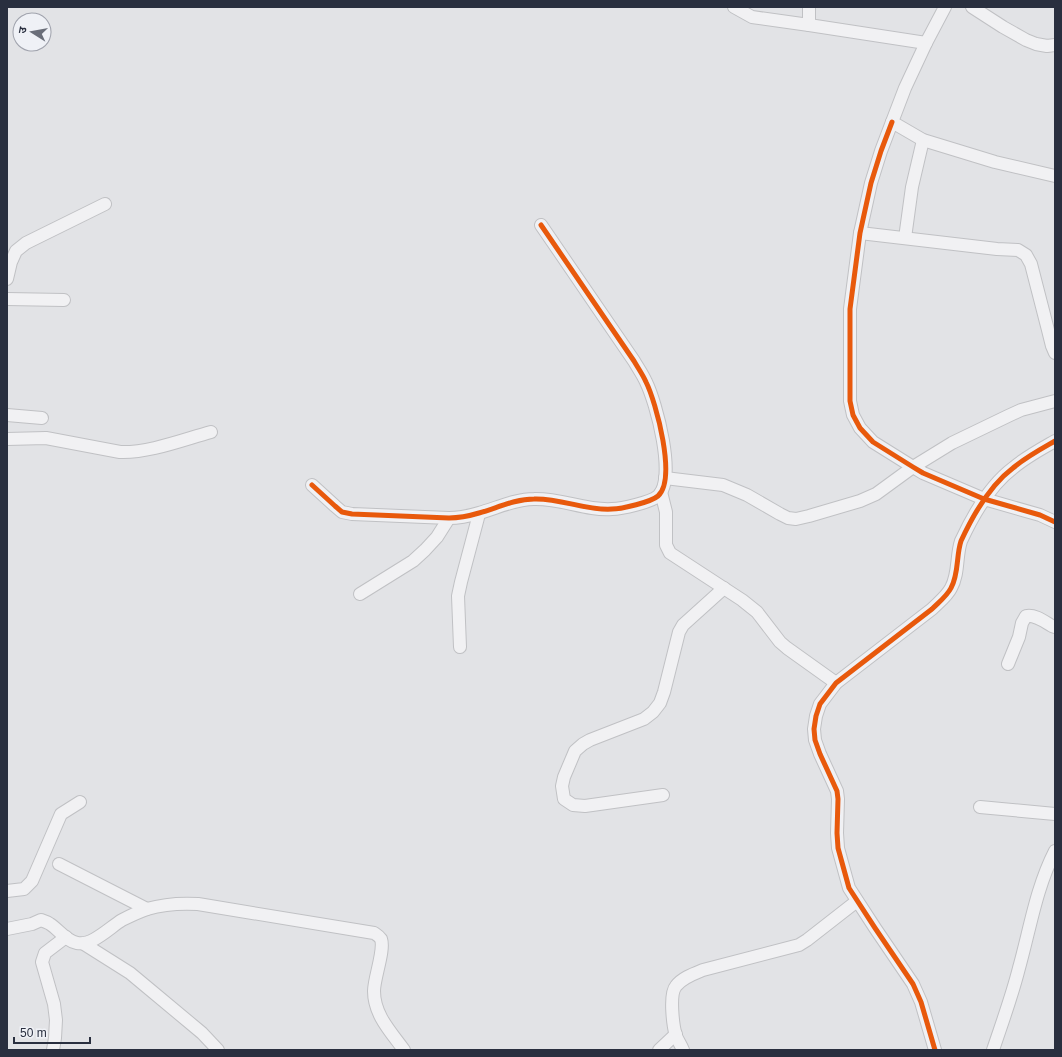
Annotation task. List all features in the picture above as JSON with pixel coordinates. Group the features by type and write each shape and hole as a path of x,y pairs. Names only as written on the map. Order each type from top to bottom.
{"street":[{"path":"734,7 752,17 808,24 926,43"},
{"path":"808,24 809,7"},
{"path":"945,7 905,88 870,183 860,233 850,310 850,401 853,415 860,428 873,442 923,473 984,499 1040,515 1055,522"},
{"path":"972,7 1026,40 1047,46 1055,45"},
{"path":"892,122 923,140 995,162 1055,176"},
{"path":"905,238 912,187 923,140"},
{"path":"7,279 11,262 16,251 26,243 105,204"},
{"path":"312,485 342,512 352,514 449,518 478,514 507,503 532,499 542,498 555,500 601,510 614,509 648,501 658,496 661,492 665,478 664,453 661,430 646,382 634,361 541,224"},
{"path":"860,233 997,249 1018,250 1026,255 1031,264 1049,336 1055,353"},
{"path":"7,299 64,300"},
{"path":"665,478 723,485 747,495 788,518 809,516 860,501 876,494 913,467 952,442 1021,410 1055,401"},
{"path":"7,415 42,418"},
{"path":"7,439 46,438 120,452 132,452 211,432"},
{"path":"934,1050 921,1002 913,984 849,888 838,848 836,833 838,799 815,740 814,729 816,716 820,704 836,683 932,609 946,595 952,587 955,578 961,541 991,489 1012,468 1055,441"},
{"path":"661,492 666,512 667,550 742,600 757,612 780,642 836,683"},
{"path":"460,647 458,596 478,514"},
{"path":"360,594 413,561 437,537 449,518"},
{"path":"663,795 585,806 573,805 564,799 562,786 564,777 575,751 583,744 644,719 653,712 660,702 664,692 679,632 683,625 724,588"},
{"path":"1008,664 1019,637 1022,623 1026,616 1030,615 1055,627"},
{"path":"7,891 24,889 32,881 61,814 80,802"},
{"path":"980,807 1055,814"},
{"path":"993,1050 1019,970 1042,882 1055,851"},
{"path":"59,864 146,909"},
{"path":"683,1050 676,1034 672,1007 674,987 693,974 703,970 799,945 857,901"},
{"path":"84,944 121,921 146,909 178,903 198,904 374,933 379,936 381,941 381,950 374,991 376,1006 382,1020 404,1050"},
{"path":"7,929 32,924 41,920 49,923 75,943 84,944 130,973 202,1033 218,1050"},
{"path":"53,1050 56,1020 54,1004 42,962 45,953 66,937"},
{"path":"659,1050 676,1034"}],"cycle path":[{"path":"892,122 871,183 860,233 850,309 850,401 853,415 860,428 873,442 923,473 984,499 1040,515 1055,522"},
{"path":"312,485 342,512 352,514 449,518 472,515 527,499 554,500 593,508 612,509 636,505 649,501 658,496 663,487 666,474 665,458 659,422 646,382 634,361 541,225"},
{"path":"935,1050 921,1002 913,984 849,888 838,848 837,791 815,740 814,729 816,716 820,704 836,683 932,609 945,596 954,583 961,541 971,521 989,492 996,483 1013,468 1055,441"}]}
